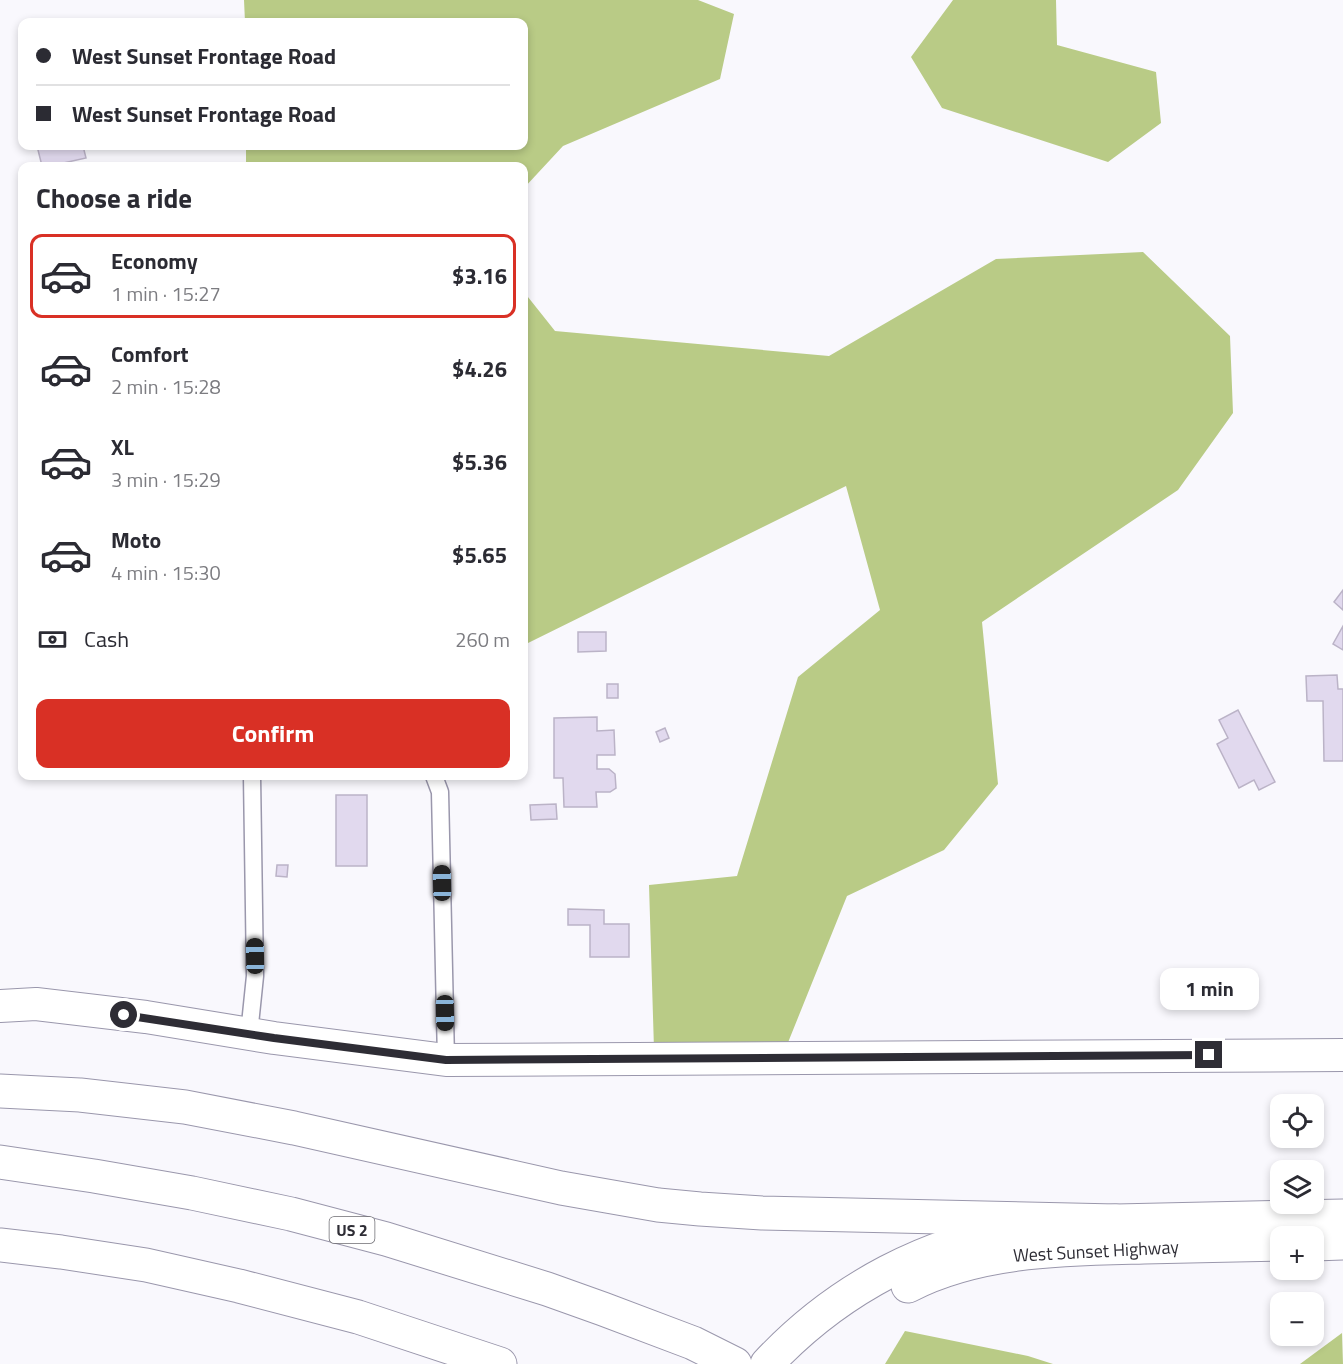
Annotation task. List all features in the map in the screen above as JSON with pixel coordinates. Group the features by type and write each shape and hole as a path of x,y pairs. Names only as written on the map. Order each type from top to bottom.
{"main road":[{"path":"0,1091 80,1095 185,1107 294,1128 561,1188 658,1205 762,1213 1116,1221"},
{"name":"US 2","path":"0,1162 192,1193 291,1214 386,1239 547,1289 693,1343 735,1364"},
{"name":"West Sunset Highway","path":"1116,1221 1343,1216"},
{"path":"767,1364 809,1323 842,1299 878,1277 936,1251 958,1242 1002,1231 1116,1221"},
{"path":"1324,1244 1343,1243"},
{"name":"West Sunset Highway","path":"796,1364 833,1331 863,1311 915,1283 972,1263 1032,1252 1270,1244"},
{"path":"0,1245 146,1265 239,1286 358,1317 500,1364"}],"street":[{"path":"0,1006 36,1004 146,1017 249,1034 446,1060 1343,1055"}],"lane":[{"path":"249,1034 255,976 252,780"},
{"path":"436,780 440,792 446,1060"}],"green space":[{"path":"244,0 698,0 734,14 720,79 563,146 528,184 528,162 246,162 246,150 528,150 528,18 245,18"},
{"path":"953,0 1056,0 1057,45 1156,72 1161,123 1108,162 942,108 911,57"},
{"path":"1143,252 1230,336 1233,413 1178,490 982,622 998,784 944,850 847,896 787,1045 654,1049 649,885 737,876 798,677 880,610 846,486 528,643 528,297 555,331 829,356 996,259"},
{"path":"905,1331 1028,1356 1053,1364 885,1364"},
{"path":"1342,1333 1343,1364 1300,1364"}],"building":[{"path":"38,150 84,150 86,158 68,162 41,162"},
{"path":"1343,590 1343,610 1334,602"},
{"path":"1343,626 1343,650 1333,644"},
{"path":"578,632 606,632 606,651 578,652"},
{"path":"1337,675 1338,689 1343,689 1343,761 1324,761 1323,701 1307,701 1306,676"},
{"path":"607,684 618,684 618,698 607,698"},
{"path":"1238,710 1275,782 1259,790 1254,780 1239,788 1217,744 1228,738 1219,720"},
{"path":"597,717 597,731 614,730 615,755 597,755 597,769 609,769 615,774 616,788 610,792 596,792 597,807 564,807 563,778 554,778 554,718"},
{"path":"665,728 669,738 660,742 656,732"},
{"path":"336,795 367,795 367,866 336,866"},
{"path":"556,804 557,819 531,820 530,805"},
{"path":"277,865 288,865 287,877 276,876"},
{"path":"568,909 604,910 604,924 629,924 629,957 590,957 590,925 568,925"}],"route":[{"path":"124,1015 274,1038 446,1060 1209,1055"}]}
